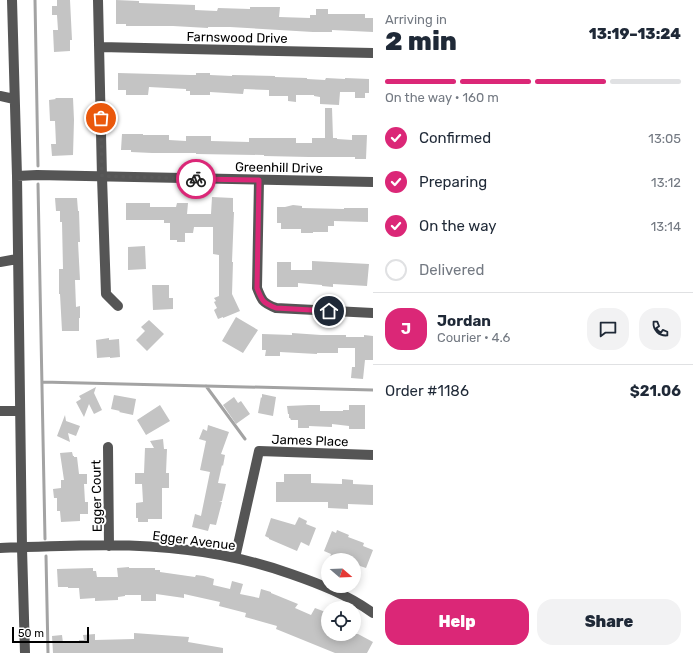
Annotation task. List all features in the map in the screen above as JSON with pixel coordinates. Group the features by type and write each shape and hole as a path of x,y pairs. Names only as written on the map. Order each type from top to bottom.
{"street":[{"path":"12,0 17,176 19,411 25,653"},
{"path":"98,0 106,294 118,306"},
{"name":"Farnswood Drive","path":"100,47 373,53"},
{"path":"0,96 14,99"},
{"name":"Greenhill Drive","path":"17,176 102,176 373,182"},
{"path":"259,180 257,288 261,299 270,306 276,308 373,313"},
{"path":"0,262 17,259"},
{"path":"0,411 19,411"},
{"name":"Egger Court","path":"108,447 109,546"},
{"name":"James Place","path":"235,558 259,451 373,455"},
{"name":"Egger Avenue","path":"0,548 109,546 154,547 189,550 235,558 265,565 314,582 339,592 363,605 373,613"}],"building":[{"path":"57,0 70,0 72,40 70,40 70,51 54,52 53,30 58,30 57,15 52,15 52,6 57,6"},
{"path":"116,0 139,1 139,3 195,5 195,10 217,11 218,8 250,9 250,7 280,7 279,17 310,18 310,15 316,15 316,9 328,9 328,14 365,14 365,18 373,18 373,32 332,30 332,32 313,32 230,27 208,28 126,26 126,24 116,24"},
{"path":"118,73 196,75 196,73 210,73 210,75 275,76 325,80 326,78 369,79 369,93 365,93 365,98 355,98 355,92 340,92 339,105 320,104 320,97 314,95 296,95 296,102 288,101 288,96 269,96 269,90 244,89 243,94 210,92 210,95 190,95 190,91 186,91 186,89 149,87 148,95 126,95 126,90 118,90"},
{"path":"55,98 73,98 73,155 52,156 51,144 56,144 55,121 50,121 49,100 56,99"},
{"path":"325,108 332,108 333,138 352,140 352,135 367,135 366,159 355,159 355,157 152,153 121,150 122,134 169,135 169,140 186,141 186,136 211,136 211,141 249,142 249,138 296,138 296,143 312,143 312,138 325,138"},
{"path":"212,197 233,198 232,294 240,311 218,319 214,310 217,308 214,298 219,296 219,255 213,254 213,227 194,227 193,233 185,233 185,242 177,242 177,240 170,240 170,223 164,223 164,220 126,220 126,203 150,203 150,207 176,207 177,203 188,203 187,214 211,214"},
{"path":"55,198 77,198 79,211 80,242 78,242 80,280 75,280 76,307 80,306 79,331 62,331 59,294 59,269 63,269 62,222 60,222 60,211 56,211"},
{"path":"293,205 302,206 302,208 368,208 368,222 334,221 334,226 328,226 328,232 301,233 301,229 281,229 281,223 277,223 277,207"},
{"path":"145,246 146,269 128,270 128,247"},
{"path":"312,261 369,264 367,286 333,284 333,287 298,283 298,287 277,287 277,262 291,262 291,270 312,270"},
{"path":"152,285 169,285 169,298 173,298 173,309 153,310"},
{"path":"236,317 258,330 243,353 222,341"},
{"path":"149,320 164,334 147,351 136,340 145,331 141,327"},
{"path":"292,333 346,335 346,337 364,337 364,335 373,336 373,360 365,360 363,379 351,378 352,367 355,367 355,348 338,348 338,353 317,354 280,352 280,356 265,356 266,350 262,350 262,334 292,335"},
{"path":"109,338 109,340 119,339 120,357 97,358 96,340"},
{"path":"96,387 94,393 102,410 94,414 89,404 84,417 76,402 81,399 79,396"},
{"path":"262,394 276,397 273,416 258,413"},
{"path":"114,395 136,399 133,415 111,409"},
{"path":"234,397 238,403 241,401 250,414 236,424 223,405"},
{"path":"160,405 170,421 146,435 137,420"},
{"path":"320,405 320,411 343,411 349,410 349,405 365,405 365,429 349,429 349,426 332,424 332,427 309,426 309,428 298,428 298,420 291,420 289,418 287,406"},
{"path":"65,415 66,421 80,426 76,436 68,433 70,442 57,436"},
{"path":"208,425 229,432 221,454 225,455 218,483 226,484 222,501 219,501 222,502 216,525 210,524 208,531 192,527 195,514 201,516 210,472 200,470 206,441 199,439 203,429 207,431"},
{"path":"163,439 164,449 167,449 166,473 169,473 169,488 162,488 162,519 148,519 148,522 138,522 138,518 136,518 136,503 143,502 142,484 135,484 135,473 144,473 145,448 154,448 150,441"},
{"path":"72,452 74,457 77,457 79,474 87,474 87,484 84,484 85,502 88,502 88,514 80,514 80,521 61,522 60,511 57,511 57,498 54,498 53,489 61,488 61,480 64,480 60,453"},
{"path":"284,474 311,474 311,483 342,484 342,479 353,480 353,484 373,485 373,505 348,504 348,509 328,508 328,502 276,502 276,482 284,482"},
{"path":"299,517 307,521 306,524 316,528 309,546 301,542 297,551 265,536 271,518 295,525"},
{"path":"337,530 349,535 348,537 364,543 363,546 373,550 366,568 361,566 361,553 329,553 324,551 332,531 336,533"},
{"path":"93,568 93,571 96,571 97,577 118,577 117,568 155,568 155,570 160,570 160,572 195,577 196,575 204,576 214,579 213,585 230,589 232,581 243,584 240,594 259,598 261,589 298,604 295,608 311,615 315,608 321,610 321,641 361,641 361,636 373,642 367,653 335,653 276,629 277,626 245,617 246,613 219,606 220,602 184,594 184,598 156,594 156,601 141,601 141,595 125,595 118,597 118,600 95,601 95,598 80,599 79,588 58,587 57,569"},
{"path":"134,633 189,637 188,642 223,648 223,653 53,653 52,636 62,635 63,643 79,642 79,640 84,640 83,635 95,634 95,640 134,639"}],"waterway":[{"path":"35,0 38,166"},
{"path":"38,184 45,539"},
{"path":"42,382 373,390"},
{"path":"206,386 245,439"},
{"path":"46,556 48,653"}],"way so far":[{"path":"101,118 102,176 196,179"}],"route":[{"path":"196,179 259,180 257,288 261,299 270,306 276,308 329,311"}]}
